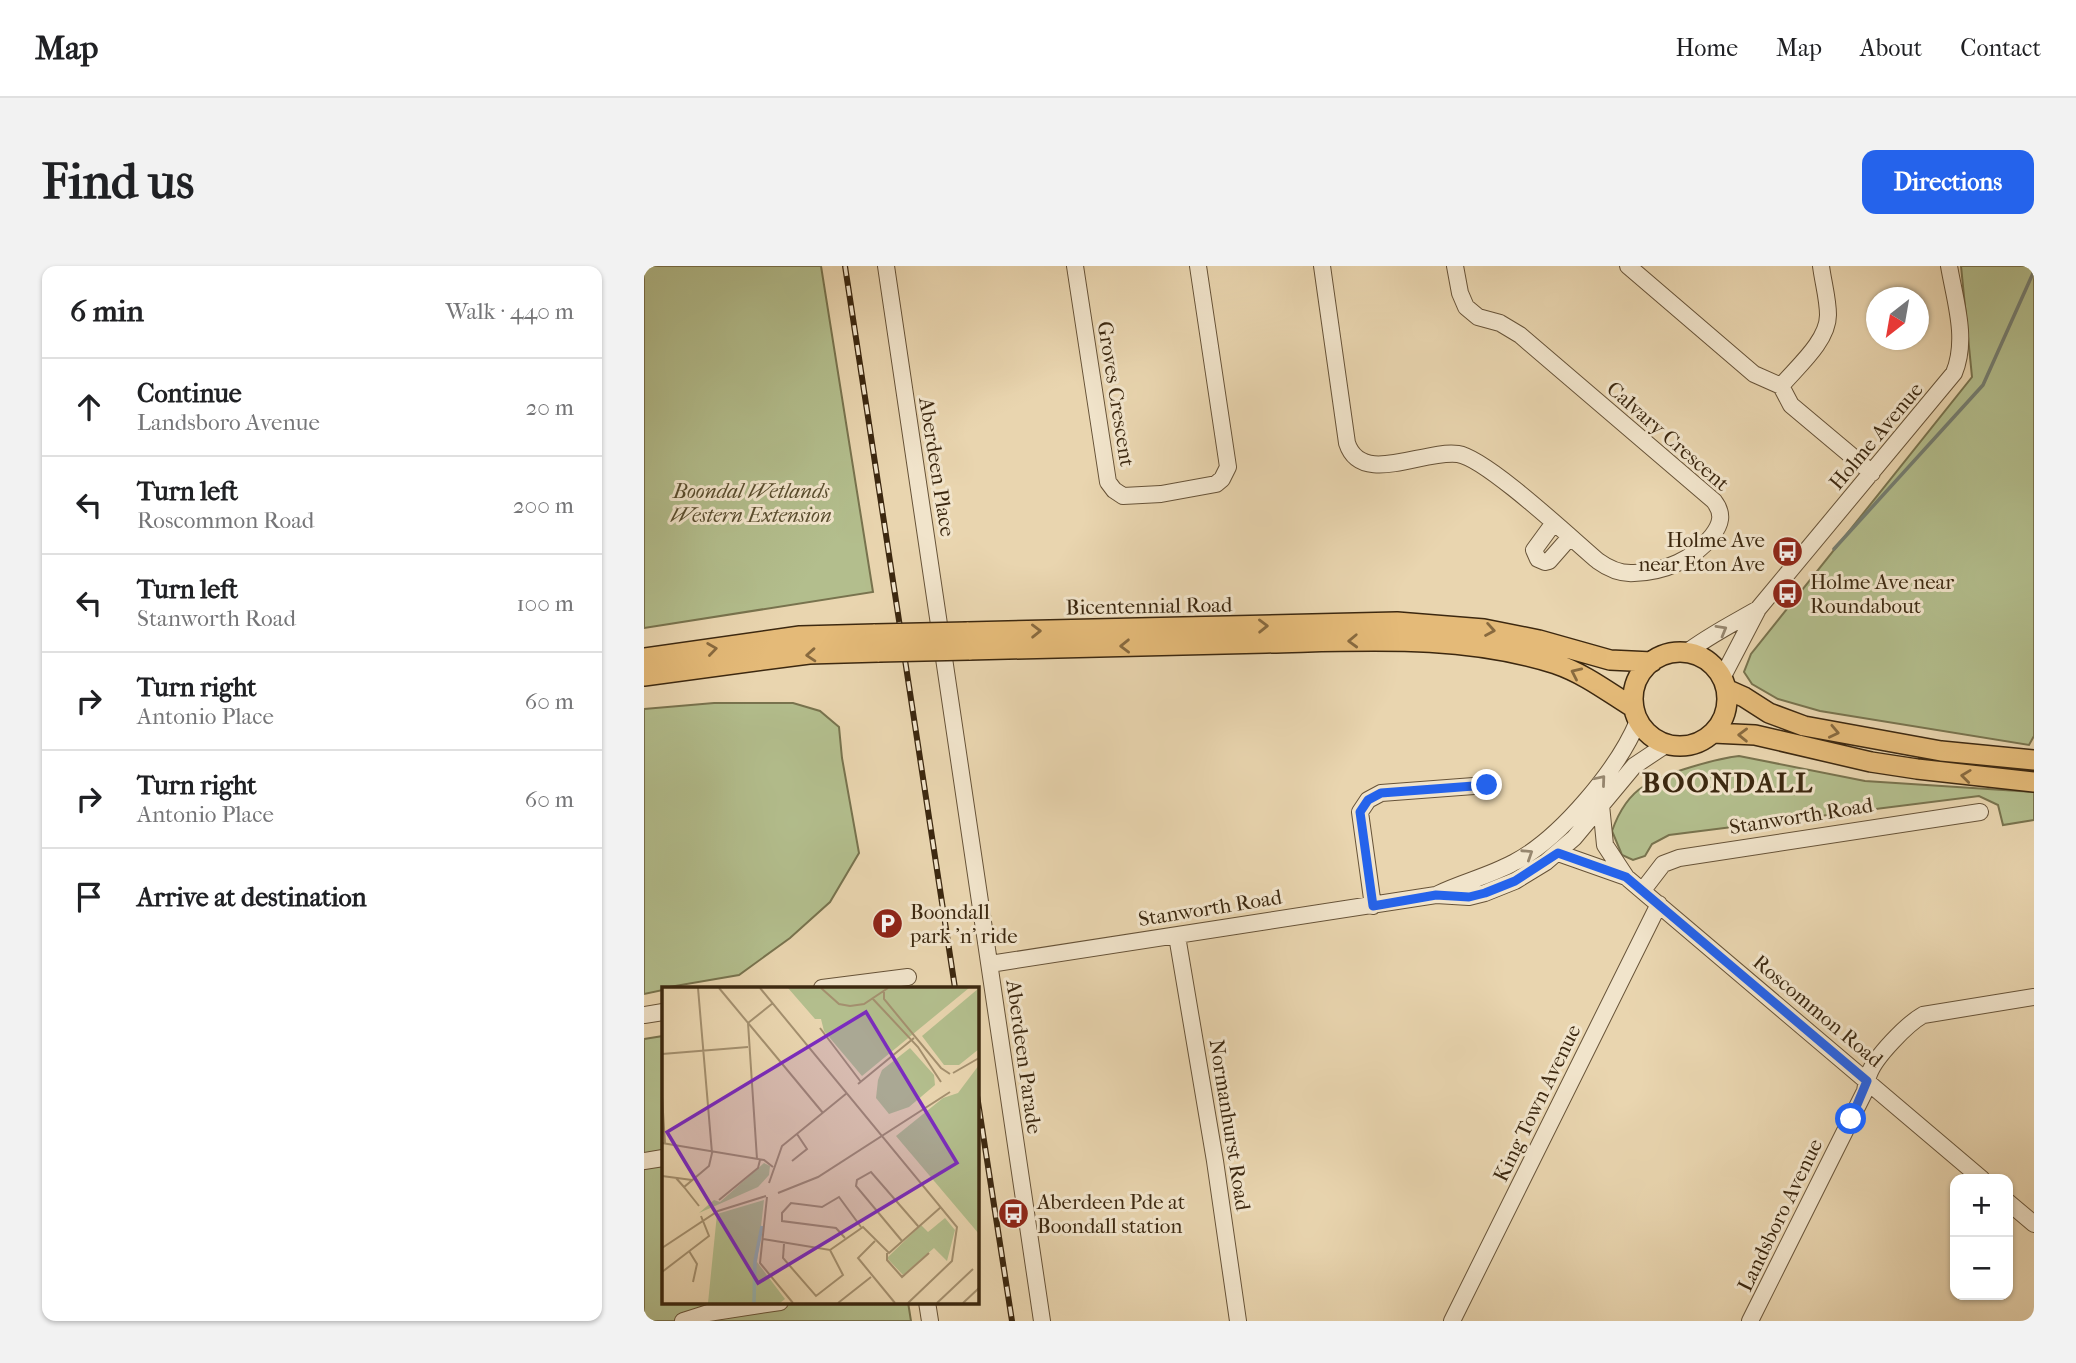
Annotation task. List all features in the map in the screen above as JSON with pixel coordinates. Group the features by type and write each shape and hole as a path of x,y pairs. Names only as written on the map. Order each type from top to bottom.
{"main road":[{"name":"Bicentennial Road","path":"968,641 1396,622 1484,629 1539,640 1610,660 1652,662"},
{"name":"Bicentennial Road","path":"644,658 800,636 877,643 1381,640 1451,643 1498,650 1556,664 1600,685 1636,714"},
{"name":"Bicentennial Road","path":"644,676 877,643"},
{"path":"1724,683 1723,720 1713,733 1692,745 1667,744 1656,739 1636,714 1636,683 1652,662 1674,653 1686,653 1700,657 1713,666 1724,683 1769,713 1804,726 1941,751 2034,760"},
{"name":"Stanworth Road","path":"1713,733 1755,735 1858,760 2034,782"}],"street":[{"name":"Aberdeen Place","path":"886,266 947,673"},
{"name":"Groves Crescent","path":"1075,266 1108,482 1114,490 1128,498 1210,486 1222,479 1226,473 1228,461 1198,266"},
{"name":"Calvary Crescent","path":"1322,266 1348,443 1355,458 1368,465 1376,465 1445,454 1470,457 1491,471 1608,568 1625,573 1646,572 1685,560 1695,554 1716,530 1721,513 1719,508 1520,335 1500,323 1471,313 1462,301 1455,266"},
{"path":"1628,266 1754,374 1781,386 1791,405 1872,473"},
{"path":"1781,386 1819,340 1827,324 1828,309 1821,266"},
{"name":"Holme Avenue","path":"1724,683 1758,608 1947,384 1956,368 1960,354 1960,332 1949,266"},
{"path":"1553,524 1534,550 1538,559 1549,561 1570,537"},
{"name":"Holme Avenue","path":"1686,653 1758,608"},
{"name":"Aberdeen Parade","path":"947,673 1042,1321"},
{"name":"Stanworth Road","path":"1436,895 1514,863 1557,832 1628,745 1636,714"},
{"name":"Stanworth Road","path":"990,964 1436,895 1469,897 1485,893 1515,881 1558,853 1574,838 1634,766 1667,744"},
{"path":"1373,906 1360,812 1368,800 1381,793 1487,785"},
{"name":"Roscommon Road","path":"1601,805 1605,845 1626,877"},
{"name":"Stanworth Road","path":"1643,890 1660,867 1671,860 1980,812"},
{"name":"Roscommon Road","path":"1558,853 1626,877 1643,890 1976,1174"},
{"name":"King Town Avenue","path":"1452,1321 1659,904"},
{"name":"Normanhurst Road","path":"1177,936 1215,1161 1238,1321"},
{"path":"847,987 885,984 908,977"},
{"name":"Landsboro Avenue","path":"1751,1321 1865,1091 1869,1072 1901,1032 1909,1023 1923,1015 2034,997"},
{"path":"644,1015 662,1012"},
{"path":"644,1161 662,1158"},
{"path":"2013,1206 2034,1224"},
{"path":"683,1321 708,1313 767,1304"}],"green space":[{"name":"Boondal Wetlands Western Extension","path":"644,266 821,266 873,592 644,628"},
{"path":"1961,266 2034,266 2034,736 2029,745 1820,711 1778,699 1752,684 1744,672 1751,654 1972,377"},
{"path":"714,703 793,703 820,711 839,727 859,853 830,902 790,938 739,975 662,987 662,990 644,994 644,709"},
{"path":"1739,756 1865,781 2034,792 2034,820 2003,825 1998,805 1979,796 1669,835 1652,844 1645,856 1633,860 1622,855 1612,831 1624,806 1638,790 1677,772"},
{"path":"662,1036 662,1304 908,1304 911,1321 644,1321 644,1039"}],"waterway":[{"path":"1834,549 1983,385 2034,271"}],"railway":[{"path":"845,266 955,987"},
{"path":"978,1102 1012,1321"}],"place":[{"name":"Holme Ave near Eton Ave","path":"1788,552"},
{"name":"Holme Ave near Roundabout","path":"1787,594"},
{"name":"Boondall park 'n' ride","path":"887,924"},
{"name":"Aberdeen Pde at Boondall station","path":"1014,1214"}],"district":[{"name":"BOONDALL","path":"1728,782"}],"route":[{"path":"1487,785 1381,793 1368,800 1360,812 1373,906 1436,895 1469,897 1485,893 1515,881 1558,853 1626,877 1867,1081 1851,1119"}]}
